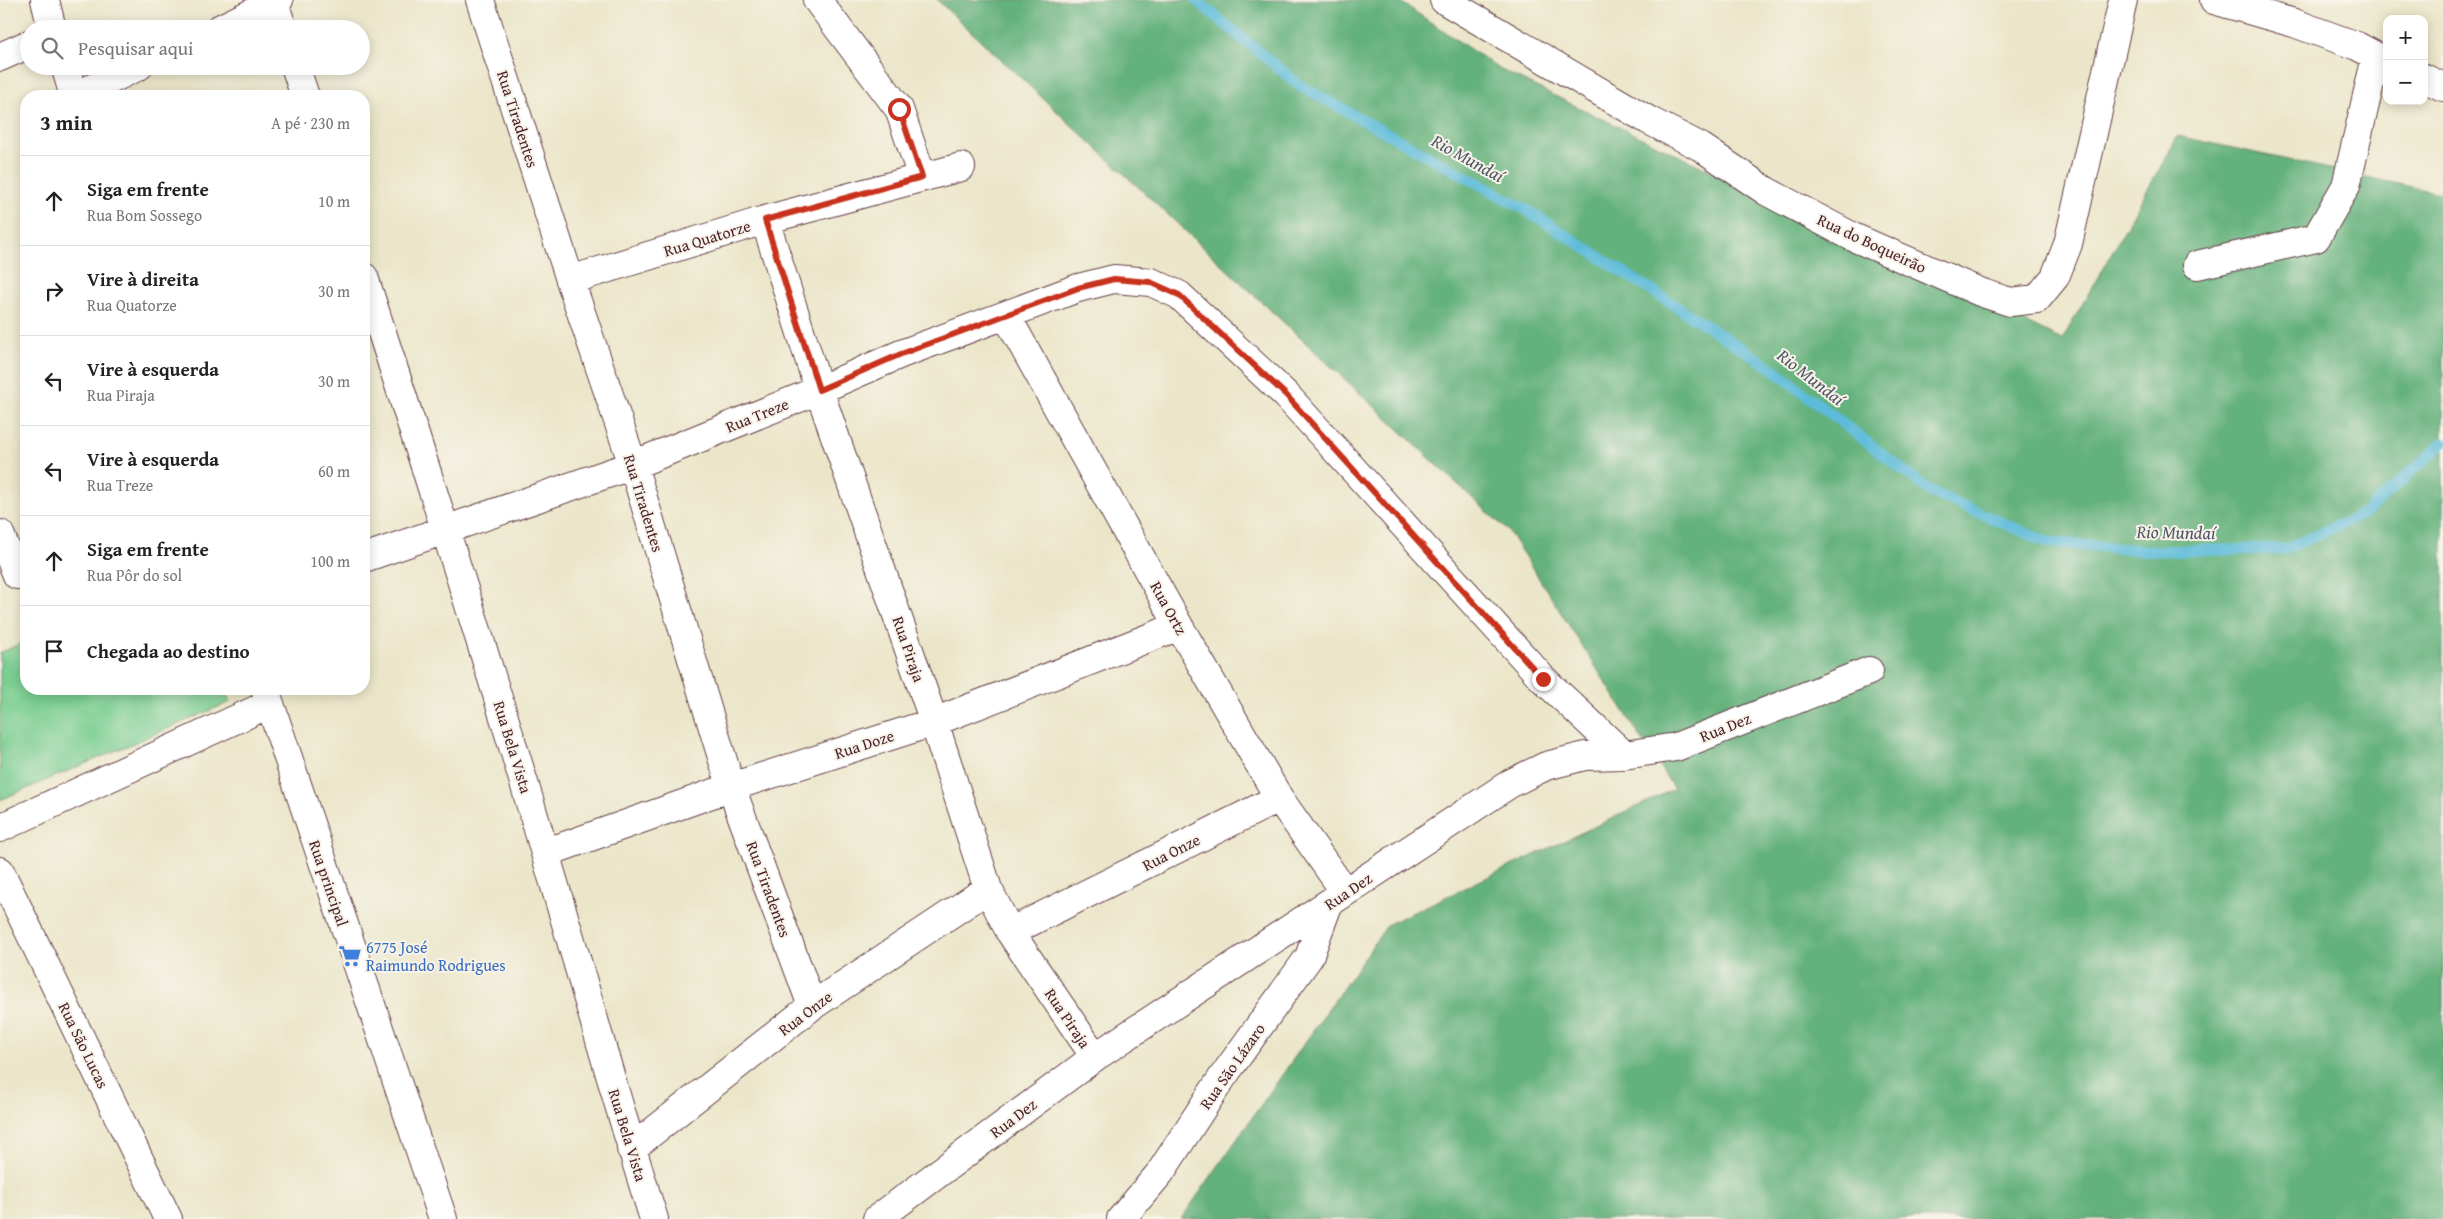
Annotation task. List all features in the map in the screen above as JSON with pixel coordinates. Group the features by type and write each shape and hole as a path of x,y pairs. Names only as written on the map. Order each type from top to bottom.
{"street":[{"path":"45,0 50,20"},
{"name":"Rua Tiradentes","path":"480,0 570,280 633,465 731,787 812,1006"},
{"path":"817,0 899,109 922,177"},
{"name":"Rua do Boqueirão","path":"1444,0 1648,120 1701,148 1766,191 1853,237 1980,292 2010,302 2037,299 2055,277 2068,244 2124,0"},
{"path":"2198,265 2316,238 2346,186 2382,59 2357,46 2294,23 2214,0"},
{"path":"237,20 276,1 281,20"},
{"path":"0,57 20,48"},
{"path":"67,75 73,90"},
{"path":"88,90 120,75"},
{"path":"298,75 303,90"},
{"path":"2428,80 2443,87"},
{"name":"Rua Quatorze","path":"570,280 765,220 961,167"},
{"name":"Rua Piraja","path":"765,220 819,390 934,722 988,888 1010,932 1095,1057"},
{"name":"Rua Treze","path":"370,556 633,465 819,390 901,354 1097,282 1114,279 1150,282 1179,295 1286,395 1543,679 1624,755"},
{"name":"Rua Bela Vista","path":"370,295 446,528 545,853 631,1149 654,1219"},
{"name":"Rua Ortz","path":"1006,315 1179,626 1337,899"},
{"path":"0,534 14,576"},
{"name":"Rua Doze","path":"545,853 731,787 934,722 1179,626"},
{"name":"Rua Dez","path":"877,1219 1095,1057 1235,963 1337,899 1520,778 1546,766 1585,756 1624,755 1676,747 1869,671"},
{"path":"0,828 267,696"},
{"name":"Rua principal","path":"267,696 443,1219"},
{"name":"Rua Onze","path":"1010,932 1280,798"},
{"name":"Rua São Lucas","path":"0,872 168,1219"},
{"name":"Rua Onze","path":"631,1149 812,1006 988,888"},
{"name":"Rua São Lázaro","path":"1121,1219 1160,1173 1222,1078 1310,957 1337,899"}],"green space":[{"path":"937,0 1398,0 1501,70 2062,340 2178,136 2440,193 2443,186 2443,1219 1181,1219 1388,924 1674,789 1509,532"},
{"path":"20,644 20,695 227,695 230,702 0,800 0,653"}],"waterway":[{"name":"Rio Mundaí","path":"1196,0 1299,85 1528,211 1769,366 1931,492 2047,542 2151,551 2286,549 2364,514 2443,443"}],"place":[{"name":"6775 José Raimundo Rodrigues","path":"350,956"}],"route":[{"path":"899,109 922,177 765,220 819,390 901,354 1078,288 1114,279 1150,282 1179,295 1286,395 1543,679"}]}
